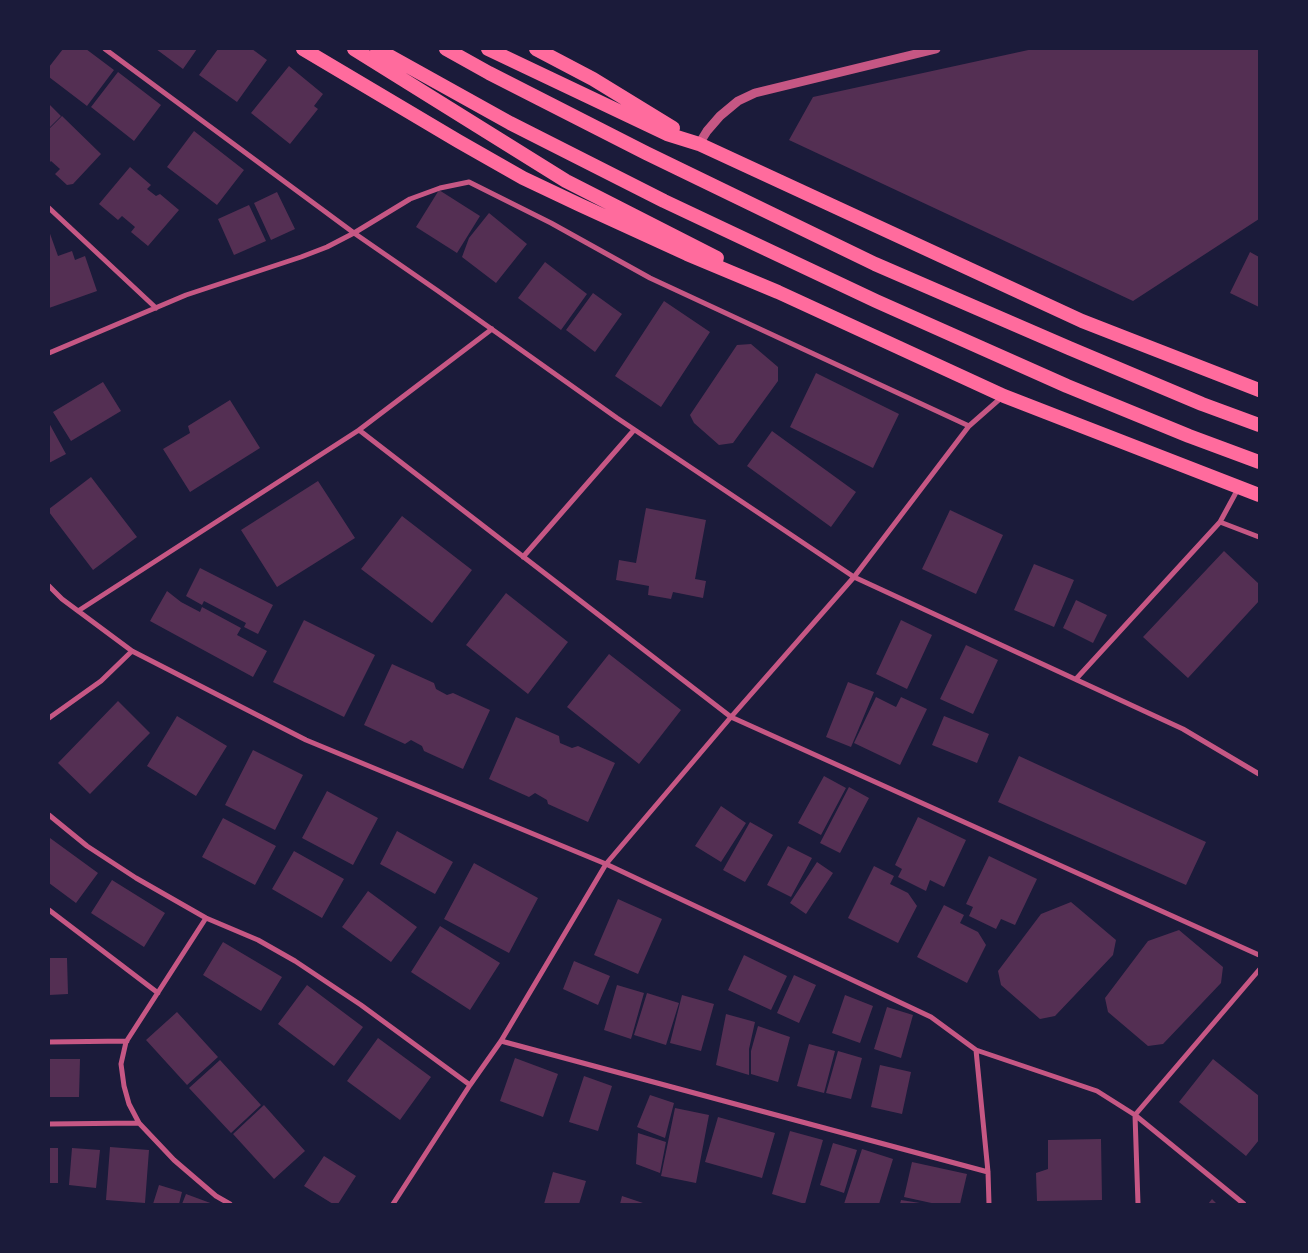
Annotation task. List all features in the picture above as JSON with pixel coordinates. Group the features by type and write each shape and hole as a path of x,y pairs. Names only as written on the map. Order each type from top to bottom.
{"highway":[{"path":"303,49 523,178 687,254 778,292 1004,396 1259,495"},
{"path":"354,49 566,181 699,248 778,292"},
{"path":"376,49 510,124 664,201 867,297 1067,386 1189,436 1259,462"},
{"path":"446,49 646,153 875,264 1086,356 1202,404 1259,425"},
{"path":"488,49 667,134 699,144"},
{"path":"536,49 593,79 699,144 1082,321 1259,390"}],"street":[{"path":"105,49 354,234 634,430 854,577 1183,729 1259,774"},
{"path":"699,144 720,116 738,101 754,93 936,49"},
{"path":"49,353 186,295 327,247 354,234 410,199 440,188 469,182 551,223 650,278 969,426"},
{"path":"49,208 156,308"},
{"path":"78,611 359,430 492,329"},
{"path":"393,1204 470,1085 501,1041 606,864 731,717 854,577 969,426 1004,396"},
{"path":"359,430 731,717 1259,955"},
{"path":"523,557 634,430"},
{"path":"1076,679 1220,522 1239,487"},
{"path":"1220,522 1259,537"},
{"path":"49,586 62,599 132,651 306,740 606,864 931,1017 976,1050 1097,1091 1135,1115 1244,1204"},
{"path":"49,718 102,681 132,651"},
{"path":"49,815 87,846 136,878 206,918 258,940 295,961 361,1005 470,1085"},
{"path":"49,910 158,993"},
{"path":"206,918 127,1041 121,1064 129,1104 139,1123 174,1160 216,1196 230,1204"},
{"path":"1138,1204 1135,1115 1259,970"},
{"path":"49,1042 127,1041"},
{"path":"501,1041 988,1172"},
{"path":"976,1050 988,1172 989,1204"},
{"path":"49,1124 139,1123"}],"building":[{"path":"63,49 86,49 114,70 87,106 49,77 49,67"},
{"path":"156,49 197,49 183,69"},
{"path":"218,49 252,49 267,60 237,102 199,75"},
{"path":"1033,49 1259,49 1259,219 1133,301 789,140 813,97"},
{"path":"289,66 323,94 314,106 318,109 290,144 251,113"},
{"path":"118,72 161,105 134,141 91,107"},
{"path":"49,104 61,116 49,128"},
{"path":"62,116 101,154 73,184 67,185 55,174 60,169 51,161 49,163 49,129"},
{"path":"194,131 244,170 217,205 167,167"},
{"path":"130,167 151,185 147,189 156,196 160,194 179,210 148,246 131,232 135,227 122,216 118,220 99,204"},
{"path":"439,190 480,216 457,253 416,227"},
{"path":"277,192 295,229 271,240 254,203"},
{"path":"249,205 266,241 234,255 218,219"},
{"path":"489,213 527,244 496,283 462,257 469,238"},
{"path":"49,231 58,256 72,251 75,260 85,256 97,291 49,308"},
{"path":"1250,252 1259,257 1259,307 1230,293"},
{"path":"545,262 587,294 561,330 518,298"},
{"path":"593,293 622,314 595,352 566,330"},
{"path":"664,301 710,332 661,407 615,376"},
{"path":"751,344 778,367 778,381 733,443 719,445 694,423 690,415 737,345"},
{"path":"816,373 899,414 873,468 790,427"},
{"path":"103,382 121,411 71,441 53,412"},
{"path":"230,400 260,448 190,492 163,449 190,433 188,426"},
{"path":"49,423 66,454 49,463"},
{"path":"772,431 856,492 831,527 747,466"},
{"path":"91,477 137,537 93,570 49,512 49,509"},
{"path":"318,481 355,538 277,587 241,530"},
{"path":"646,508 706,520 695,579 706,581 703,598 673,592 671,599 648,595 649,586 616,580 619,560 636,563"},
{"path":"950,510 1003,535 976,594 922,569"},
{"path":"402,516 472,570 432,623 361,569"},
{"path":"1224,551 1259,584 1259,601 1188,678 1143,637"},
{"path":"1034,564 1074,580 1054,627 1014,610"},
{"path":"200,568 273,605 258,634 244,627 246,623 204,601 202,605 186,596"},
{"path":"167,591 181,602 200,612 202,607 241,628 237,635 267,651 253,677 150,621"},
{"path":"506,593 568,642 528,694 466,645"},
{"path":"1076,600 1107,615 1093,643 1063,628"},
{"path":"304,620 375,655 344,717 273,682"},
{"path":"901,620 932,635 907,689 876,674"},
{"path":"966,645 998,660 973,714 940,699"},
{"path":"609,654 681,710 639,764 567,707"},
{"path":"392,664 434,683 436,689 447,695 453,693 490,710 463,769 424,751 422,746 411,740 405,744 364,725"},
{"path":"848,682 874,692 851,747 826,737"},
{"path":"876,697 896,707 901,697 927,709 900,765 854,743"},
{"path":"118,701 150,733 90,794 58,763"},
{"path":"177,716 227,746 196,796 147,766"},
{"path":"944,716 989,734 977,763 932,745"},
{"path":"516,717 559,736 560,743 572,748 578,746 615,763 588,822 548,804 547,800 535,793 529,797 489,779"},
{"path":"253,750 303,775 275,830 225,805"},
{"path":"1019,756 1206,842 1186,885 998,802"},
{"path":"824,776 846,788 821,835 798,823"},
{"path":"849,787 869,798 840,853 820,843"},
{"path":"327,791 378,818 353,865 302,838"},
{"path":"721,806 746,823 721,862 695,846"},
{"path":"918,817 966,840 944,887 930,880 926,891 898,877 902,869 895,865"},
{"path":"223,818 276,846 255,885 202,857"},
{"path":"750,822 773,835 745,882 723,870"},
{"path":"397,831 453,862 435,894 380,864"},
{"path":"50,838 98,873 76,903 49,883"},
{"path":"788,846 812,858 791,897 767,885"},
{"path":"294,851 344,879 322,918 272,889"},
{"path":"989,856 1037,879 1015,925 1001,919 996,929 969,916 973,907 966,904"},
{"path":"817,862 833,873 806,914 790,903"},
{"path":"474,863 538,898 509,953 444,919"},
{"path":"874,866 894,876 890,884 908,893 917,906 898,943 848,918"},
{"path":"112,880 165,913 144,947 91,913"},
{"path":"368,891 417,927 391,962 342,927"},
{"path":"618,899 662,919 638,974 594,955"},
{"path":"1071,902 1116,940 1113,955 1055,1016 1040,1019 1001,985 998,971 1041,914"},
{"path":"944,905 964,915 960,923 978,932 986,945 967,983 917,957"},
{"path":"440,926 500,963 470,1010 411,972"},
{"path":"1179,930 1223,967 1221,983 1163,1044 1148,1046 1108,1012 1105,998 1148,941"},
{"path":"223,942 282,977 261,1011 203,975"},
{"path":"744,955 787,976 771,1010 728,990"},
{"path":"49,958 67,958 68,994 49,995"},
{"path":"574,961 610,976 598,1005 563,989"},
{"path":"794,975 816,985 799,1023 777,1013"},
{"path":"307,985 363,1027 334,1066 278,1024"},
{"path":"617,985 644,993 631,1039 604,1030"},
{"path":"647,993 679,1003 666,1045 634,1035"},
{"path":"682,995 714,1004 701,1051 670,1043"},
{"path":"845,995 873,1006 860,1043 832,1033"},
{"path":"887,1007 913,1015 901,1058 874,1049"},
{"path":"177,1012 218,1057 187,1085 146,1040"},
{"path":"726,1014 755,1022 749,1049 749,1075 716,1065"},
{"path":"758,1026 790,1037 778,1082 751,1074 751,1051"},
{"path":"378,1038 431,1077 400,1120 347,1081"},
{"path":"809,1044 835,1051 824,1093 797,1086"},
{"path":"838,1051 862,1058 851,1099 826,1093"},
{"path":"515,1058 558,1074 543,1117 500,1101"},
{"path":"49,1059 80,1059 79,1097 49,1097"},
{"path":"1213,1059 1259,1096 1259,1140 1246,1156 1179,1102"},
{"path":"220,1060 261,1105 231,1133 189,1088"},
{"path":"880,1065 911,1072 902,1114 871,1107"},
{"path":"584,1076 612,1086 598,1131 569,1122"},
{"path":"650,1095 674,1103 665,1138 637,1127"},
{"path":"264,1105 305,1151 274,1179 233,1134"},
{"path":"675,1108 709,1115 696,1183 661,1176"},
{"path":"718,1117 775,1133 762,1178 705,1162"},
{"path":"790,1131 823,1140 805,1204 772,1194"},
{"path":"638,1133 666,1142 660,1173 636,1164"},
{"path":"1101,1139 1102,1200 1037,1201 1036,1173 1048,1169 1048,1140"},
{"path":"833,1143 857,1150 844,1193 820,1185"},
{"path":"110,1147 149,1150 145,1203 106,1200"},
{"path":"49,1148 58,1148 58,1183 49,1183"},
{"path":"72,1148 100,1150 96,1188 69,1185"},
{"path":"862,1149 893,1159 879,1204 844,1204"},
{"path":"324,1156 356,1176 338,1204 333,1204 304,1186"},
{"path":"912,1162 967,1174 960,1204 936,1204 904,1197"},
{"path":"553,1172 586,1181 579,1204 544,1204"},
{"path":"159,1185 182,1192 179,1204 153,1204"},
{"path":"186,1194 213,1204 182,1204"},
{"path":"622,1196 646,1204 620,1204"},
{"path":"1212,1199 1217,1204 1208,1204"},
{"path":"901,1200 920,1203 920,1204 900,1204"}]}
